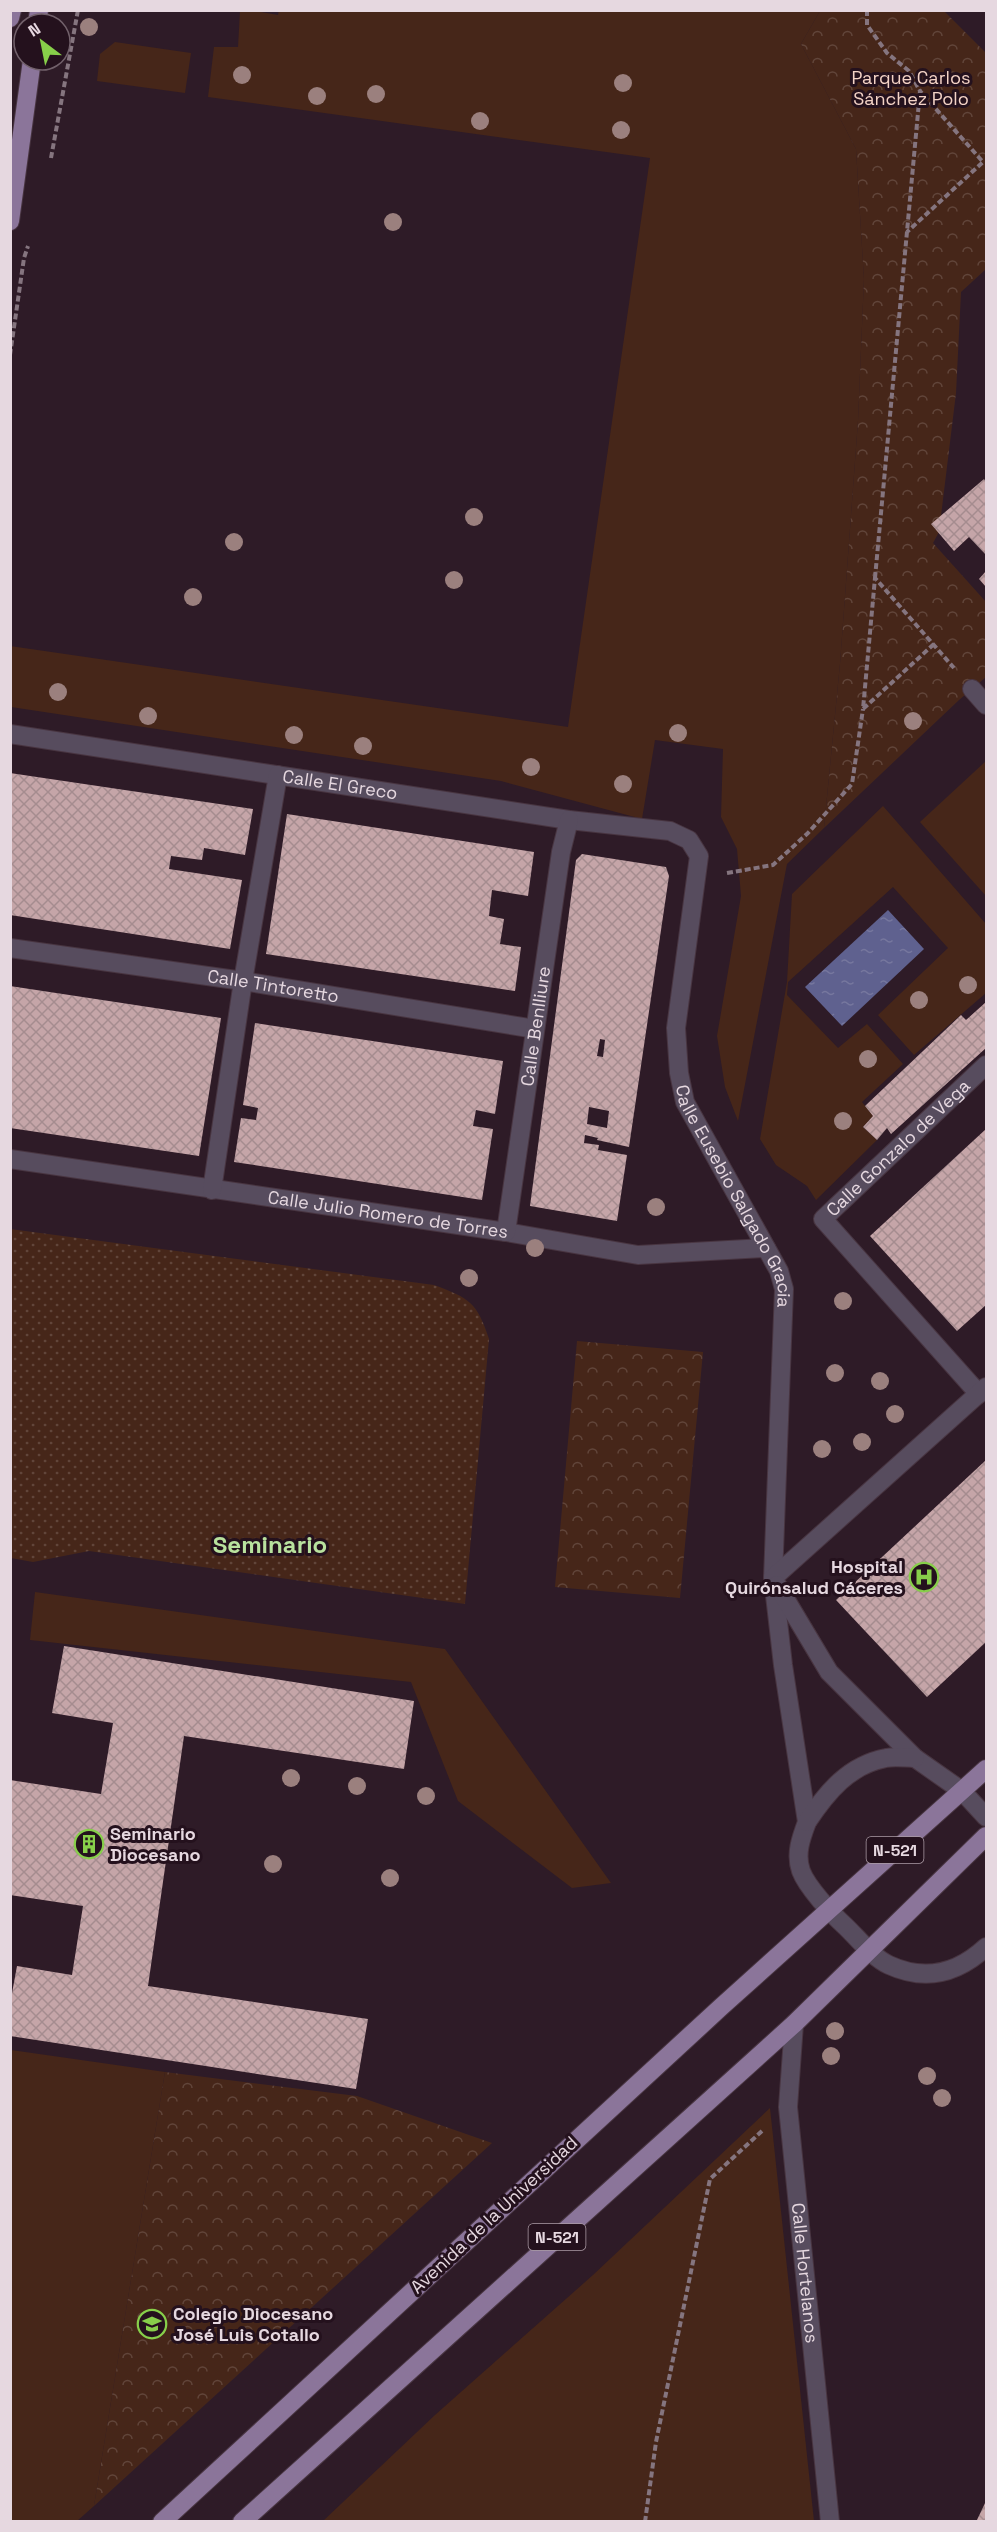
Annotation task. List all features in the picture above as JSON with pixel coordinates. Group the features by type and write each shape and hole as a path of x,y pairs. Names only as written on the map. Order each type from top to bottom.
{"main road":[{"path":"10,18 12,10"},
{"path":"10,220 30,72"},
{"name":"Avenida de la Universidad","path":"162,2522 720,2007 987,1769"},
{"name":"N-521","path":"242,2522 794,2024 987,1836"}],"street":[{"path":"972,689 987,705"},
{"name":"Calle El Greco","path":"10,734 569,820 670,831"},
{"path":"212,1190 243,981 278,775"},
{"name":"Calle Benlliure","path":"506,1232 561,852 569,820"},
{"name":"Calle Eusebio Salgado Gracia","path":"670,831 689,840 699,856 676,1028 679,1073 685,1102 766,1248 784,1289 773,1578 783,1665 807,1822 799,1845 801,1871 829,1910"},
{"name":"Calle Tintoretto","path":"10,948 243,981 535,1029"},
{"name":"Calle Gonzalo de Vega","path":"983,1391 823,1219 987,1065"},
{"name":"Calle Julio Romero de Torres","path":"10,1160 506,1232 638,1255 766,1248"},
{"path":"983,1391 773,1578 829,1672 915,1758 962,1791 987,1817"},
{"path":"807,1822 827,1792 859,1767 888,1757 915,1758"},
{"path":"829,1910 888,1965 921,1974 948,1972 970,1962 987,1947"},
{"name":"Calle Hortelanos","path":"794,2024 788,2107 830,2522"}],"path":[{"path":"867,10 867,25 887,53 909,70 920,91 983,162 907,232"},
{"path":"696,878 773,865 808,833 852,784 863,709 920,91"},
{"path":"875,578 972,689"},
{"path":"863,709 933,644"},
{"path":"645,2522 656,2442 710,2179 788,2107"}],"green space":[{"path":"279,10 820,11 801,44 856,149 864,279 858,421 840,664 824,828 787,864 738,1121 725,1087 717,1036 741,896 737,849 721,817 723,749 655,740 642,819 501,781 11,707 10,646 568,727 650,158 208,97 214,47 238,47 240,11 278,15"},
{"name":"Parque Carlos Sánchez Polo","path":"943,10 986,53 986,269 961,292 956,393 939,532 933,543 986,602 986,677 824,828 840,664 858,421 864,279 856,149 801,44 820,11"},
{"path":"115,42 191,53 185,93 97,81 100,54"},
{"path":"986,761 986,896 920,822"},
{"path":"883,806 986,924 986,993 914,1055 878,1015 948,948 893,887 788,982 787,995 838,1048 867,1024 903,1064 862,1102 873,1116 863,1127 877,1140 816,1200 807,1186 776,1165 760,1139 787,982 792,894"},
{"path":"10,1229 434,1285 464,1298 476,1309 489,1339 465,1604 89,1551 33,1562 11,1558"},
{"path":"577,1341 703,1352 680,1598 555,1587"},
{"path":"35,1592 445,1649 611,1883 572,1888 458,1801 411,1682 30,1640"},
{"path":"11,2050 165,2072 94,2506 77,2521 11,2522"},
{"path":"165,2072 357,2096 492,2143 94,2506"},
{"path":"770,2108 814,2521 323,2521 435,2415 593,2275"}],"water":[{"path":"888,910 924,949 842,1026 805,987"}],"building":[{"path":"984,479 986,482 986,555 969,537 954,551 931,524"},
{"path":"986,571 986,587 979,579"},
{"path":"10,773 253,809 245,855 204,848 202,860 171,856 169,869 242,880 230,949 10,915"},
{"path":"287,814 534,852 528,896 492,890 489,916 504,919 500,944 521,947 515,991 266,954"},
{"path":"582,854 666,867 669,876 629,1147 585,1135 584,1143 599,1145 598,1150 627,1155 617,1221 530,1206 576,860","holes":["600,1039 605,1040 603,1057 597,1056","589,1107 609,1111 607,1128 587,1124"]},
{"path":"10,986 221,1018 199,1156 10,1128"},
{"path":"986,1002 986,1048 891,1134 887,1128 877,1140 863,1127 873,1116 865,1106 961,1015 966,1020"},
{"path":"255,1023 503,1061 495,1114 476,1110 473,1126 493,1129 482,1200 234,1162 241,1118 256,1120 258,1108 243,1105"},
{"path":"986,1129 986,1305 957,1331 870,1236"},
{"name":"Hospital Quirónsalud Cáceres","path":"986,1460 986,1642 927,1697 836,1600"},
{"name":"Seminario Diocesano","path":"64,1646 414,1701 404,1769 184,1736 148,1986 368,2019 356,2089 10,2036 10,2004 17,1966 72,1975 83,1906 10,1895 10,1780 101,1794 113,1723 52,1713"},
{"path":"986,2501 986,2522 976,2522"}],"place":[{"name":"Hospital Quirónsalud Cáceres","path":"924,1577"},
{"name":"Seminario Diocesano","path":"89,1844"},
{"name":"Colegio Diocesano José Luis Cotallo","path":"152,2324"}],"district":[{"name":"Seminario","path":"270,1545"}]}
